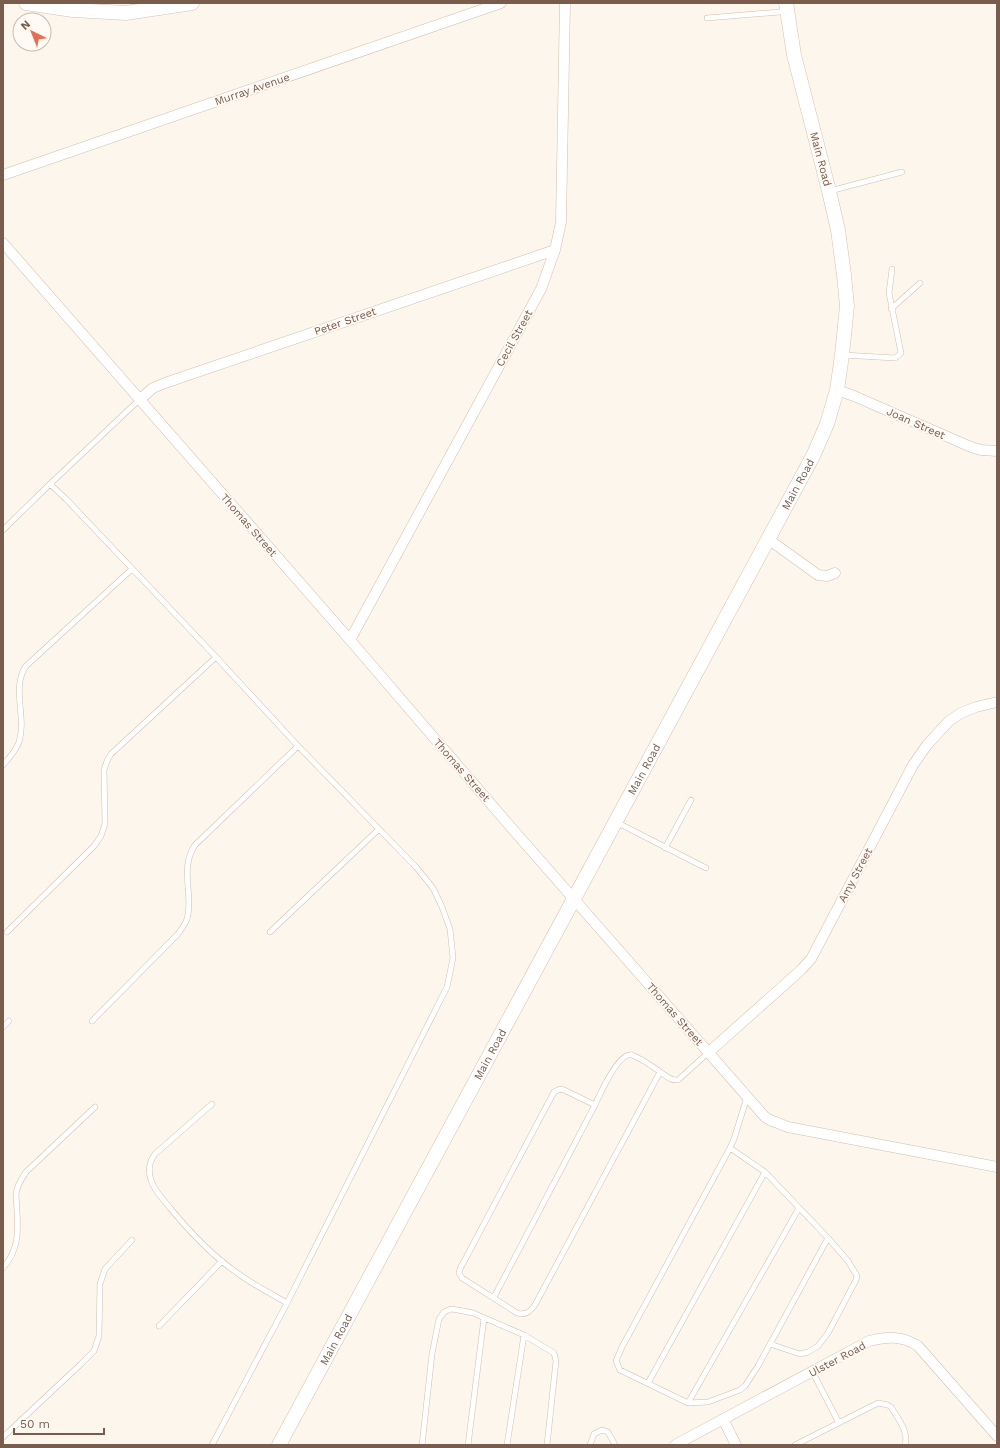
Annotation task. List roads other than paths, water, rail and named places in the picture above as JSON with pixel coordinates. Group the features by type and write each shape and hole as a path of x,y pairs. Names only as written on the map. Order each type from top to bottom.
{"main road":[{"path":"26,3 73,10 126,13 192,3"},
{"name":"Main Road","path":"279,1445 813,456 827,424 837,390 842,355 847,306 844,276 838,230 829,191 781,6"}],"street":[{"name":"Murray Avenue","path":"3,175 501,3"},
{"name":"Cecil Street","path":"350,640 541,289 555,250 561,222 565,3"},
{"name":"Thomas Street","path":"3,243 760,1111 770,1120 788,1127 997,1167"},
{"name":"Peter Street","path":"139,400 153,388 165,383 555,250"},
{"name":"Joan Street","path":"837,390 971,447 981,450 997,451"},
{"path":"768,539 818,575 827,576 835,573"},
{"name":"Amy Street","path":"709,1052 801,970 810,959 913,765 937,733 949,721 961,713 976,706 997,702"},
{"name":"Ulster Road","path":"675,1445 869,1342 890,1337 905,1339 918,1346 997,1436"},
{"path":"723,1420 736,1445"}],"lane":[{"path":"706,18 781,6"},
{"path":"829,191 902,172"},
{"path":"842,355 895,358 901,353 889,293 892,269"},
{"path":"891,309 920,283"},
{"path":"3,530 139,400"},
{"path":"50,484 216,657 298,746 416,867 433,888 450,929 453,947 452,968 447,987 287,1303 212,1445"},
{"path":"3,765 14,752 19,742 21,729 20,680 22,672 26,666 132,569"},
{"path":"7,932 94,846 101,836 105,824 104,770 111,754 216,657"},
{"path":"92,1021 177,935 184,925 188,912 187,865 190,853 195,845 298,746"},
{"path":"666,848 690,800"},
{"path":"615,822 706,868"},
{"path":"270,932 379,830"},
{"path":"3,1027 9,1021"},
{"path":"494,1297 604,1087 620,1060 626,1056 632,1055 670,1079 678,1080 709,1052"},
{"path":"595,1105 562,1089 554,1092 459,1272 467,1282 521,1314 529,1312 533,1308 660,1072"},
{"path":"747,1096 730,1148 617,1357 616,1361 620,1370 688,1403 708,1402 740,1390 745,1386 755,1372 828,1238"},
{"path":"212,1104 155,1154 150,1165 152,1182 161,1197 186,1226 222,1261 237,1273 287,1303"},
{"path":"3,1268 12,1257 17,1245 16,1194 20,1181 26,1172 95,1107"},
{"path":"730,1148 765,1172 828,1238 848,1261 856,1276 856,1280 828,1333 818,1346 808,1352 796,1353 770,1344"},
{"path":"648,1383 765,1172"},
{"path":"688,1403 799,1208"},
{"path":"3,1437 94,1351 99,1336 100,1284 105,1269 132,1240"},
{"path":"159,1326 222,1261"},
{"path":"422,1445 432,1354 439,1319 444,1312 451,1310 458,1310 484,1318 524,1335 552,1351 556,1358 547,1445"},
{"path":"468,1445 484,1318"},
{"path":"507,1445 524,1335"},
{"path":"812,1371 839,1423"},
{"path":"795,1445 878,1404 888,1405 892,1408 905,1431 905,1445"},
{"path":"590,1445 594,1434 602,1430 608,1432 615,1445"}]}
